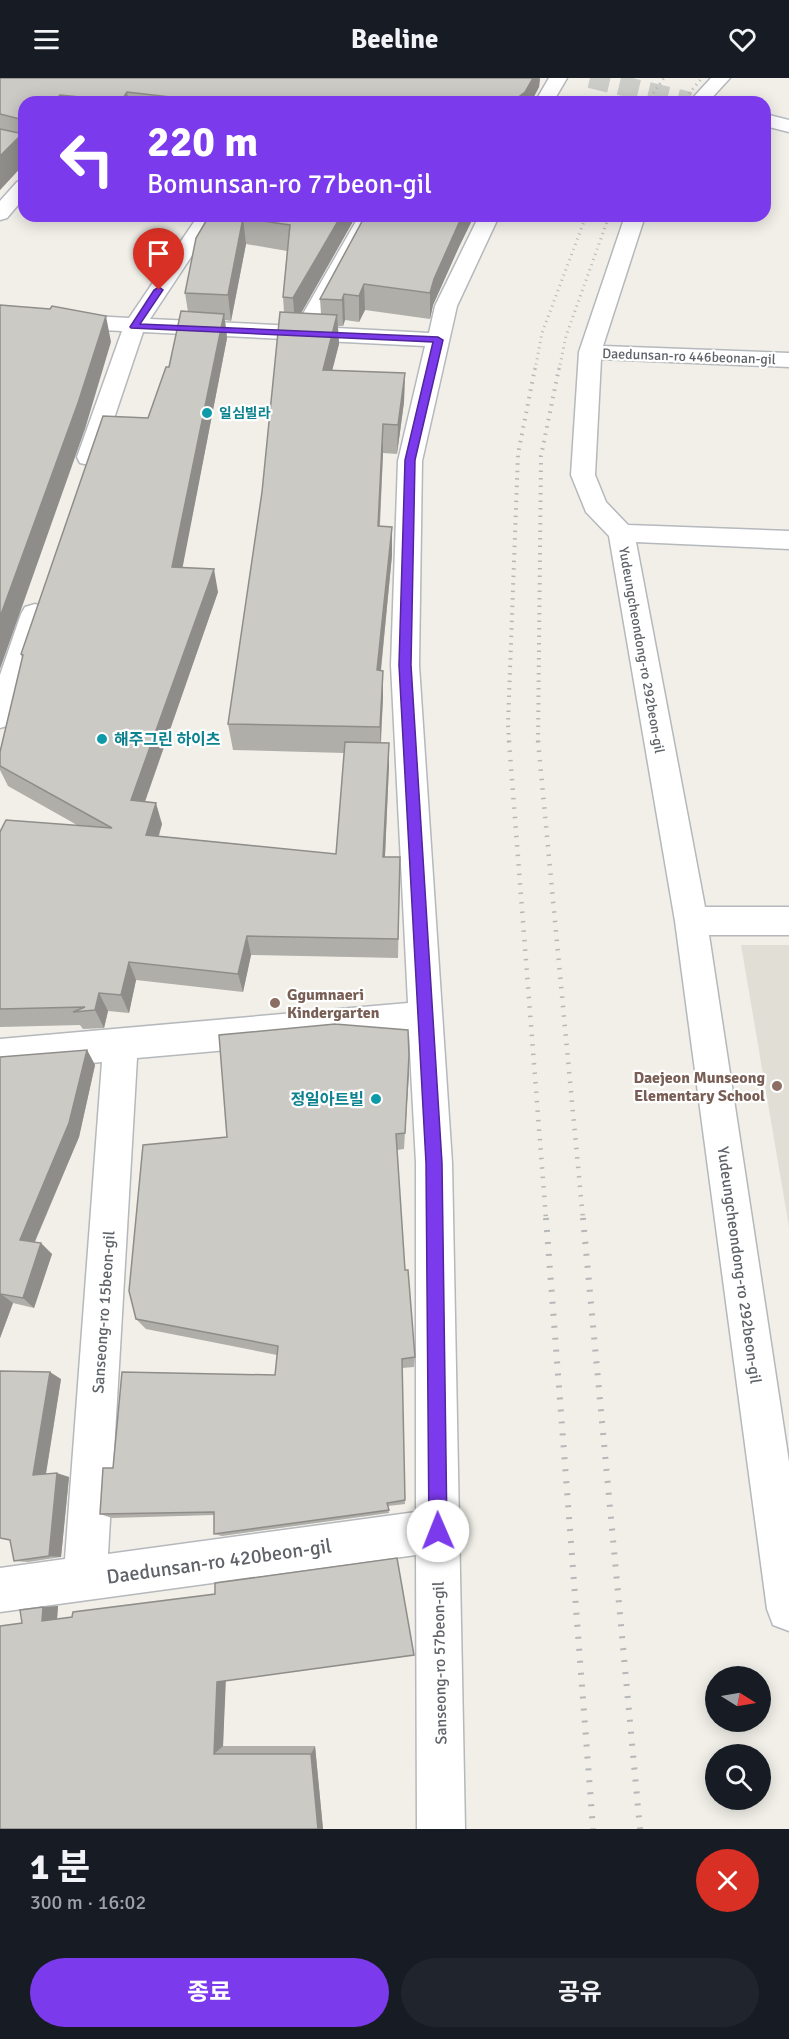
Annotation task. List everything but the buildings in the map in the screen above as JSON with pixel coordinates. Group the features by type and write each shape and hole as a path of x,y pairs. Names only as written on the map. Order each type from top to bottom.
{"street":[{"path":"548,96 558,78"},
{"path":"704,96 721,78"},
{"path":"771,122 789,126"},
{"path":"0,214 18,193"},
{"path":"81,483 134,327 203,222"},
{"path":"303,334 366,222"},
{"name":"Sanseong-ro 57beon-gil","path":"441,1829 434,1163 405,665 410,460 446,306 486,222"},
{"name":"Yudeungcheondong-ro 292beon-gil","path":"633,222 590,352 584,474 595,506 621,533 691,921 789,1609"},
{"path":"0,318 134,327 438,340"},
{"name":"Daedunsan-ro 446beonan-gil","path":"590,352 789,360"},
{"path":"621,533 789,540"},
{"path":"0,717 42,594"},
{"path":"691,921 789,921"},
{"path":"0,1055 426,1017"},
{"name":"Sanseong-ro 15beon-gil","path":"85,1578 121,1045"},
{"name":"Daedunsan-ro 420beon-gil","path":"0,1590 438,1531"}],"shaded area":[{"name":"Daejeon Munseong Elementary School","path":"741,945 789,945 789,1227"}],"tunnel":[{"path":"590,78 665,96"}],"railway":[{"path":"651,96 664,78"},
{"path":"687,96 702,78"},
{"path":"535,370 542,333 584,222"},
{"path":"559,370 566,336 607,222"},
{"path":"509,742 518,454 535,368"},
{"path":"538,741 541,456 559,368"},
{"path":"509,741 546,1219"},
{"path":"538,741 583,1219"},
{"path":"546,1218 593,1829"},
{"path":"583,1218 640,1829"}],"place":[{"name":"일심빌라","path":"207,413"},
{"name":"해주그린 하이츠","path":"102,739"},
{"name":"Ggumnaeri Kindergarten","path":"275,1003"},
{"name":"Daejeon Munseong Elementary School","path":"777,1086"},
{"name":"정일아트빌","path":"376,1099"}],"route":[{"path":"159,290 134,327 438,340 410,460 405,665 434,1163 438,1531"}]}
